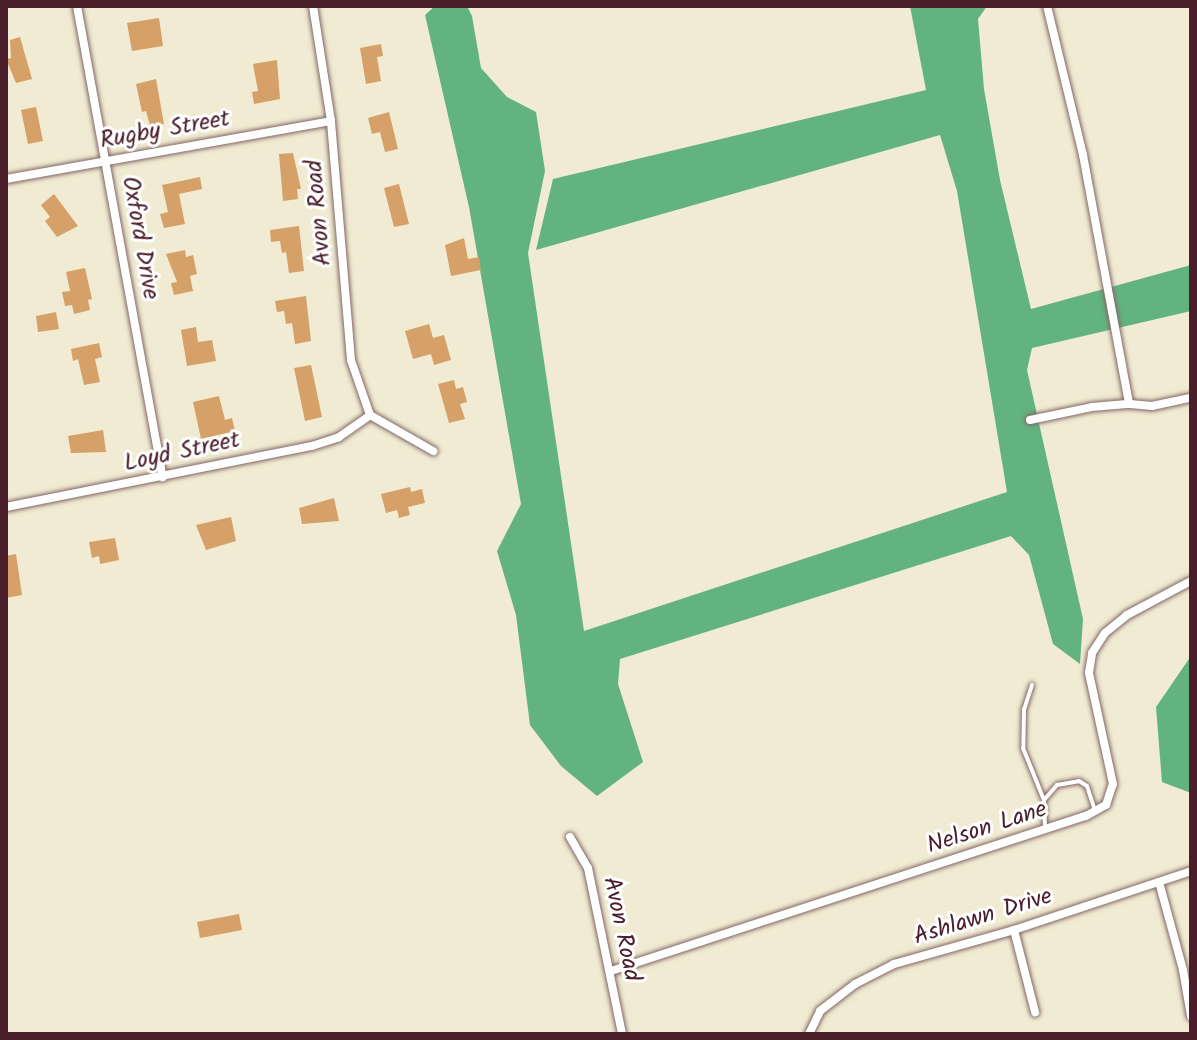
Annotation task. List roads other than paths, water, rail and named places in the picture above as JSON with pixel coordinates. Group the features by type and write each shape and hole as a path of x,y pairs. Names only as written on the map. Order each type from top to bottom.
{"street":[{"name":"Oxford Drive","path":"77,6 163,477"},
{"name":"Avon Road","path":"313,6 331,121 351,360 370,415"},
{"path":"1047,6 1083,155 1129,404"},
{"name":"Rugby Street","path":"6,179 331,121"},
{"path":"1030,420 1129,404 1152,406 1191,398"},
{"path":"370,415 433,451"},
{"name":"Loyd Street","path":"6,507 312,446 339,437 362,424 370,415"},
{"path":"1096,812 1111,798 1113,784 1089,673 1092,653 1105,633 1127,615 1191,581"},
{"name":"Nelson Lane","path":"611,971 1096,812"},
{"name":"Avon Road","path":"570,837 588,868 622,1034"},
{"name":"Ashlawn Drive","path":"809,1034 820,1011 855,984 894,964 1014,930 1191,871"},
{"path":"1159,882 1183,970 1191,1016"},
{"path":"1014,930 1035,1012"}],"lane":[{"path":"1032,685 1024,709 1023,748 1044,800 1045,830"},
{"path":"1044,800 1057,785 1079,781 1087,786 1096,812"}]}
